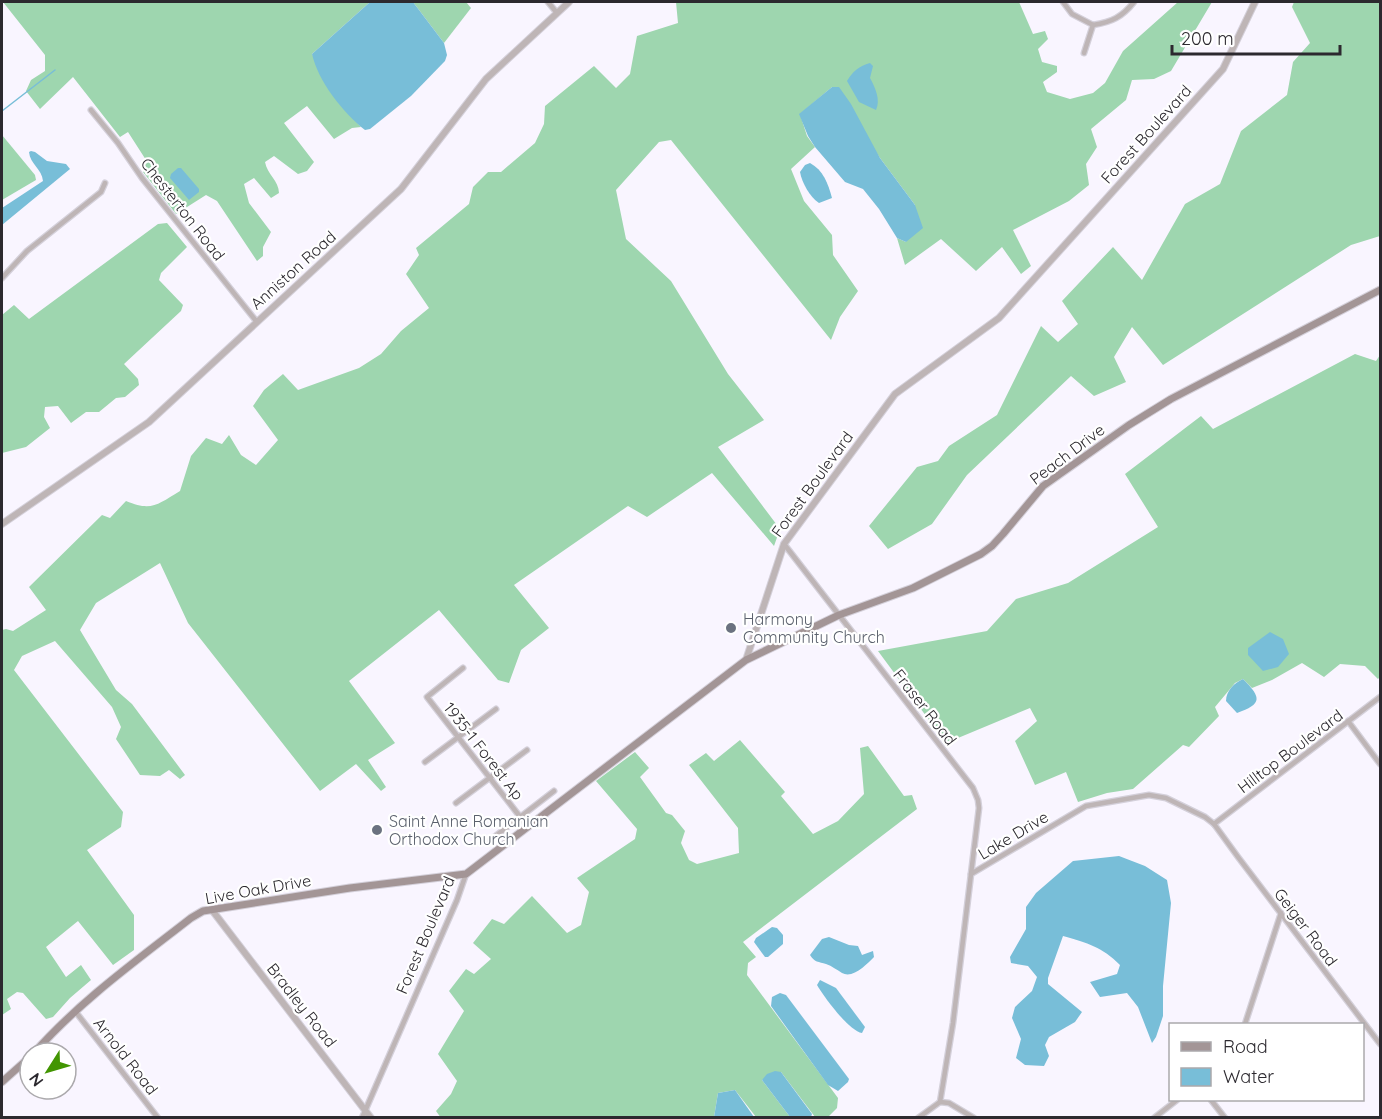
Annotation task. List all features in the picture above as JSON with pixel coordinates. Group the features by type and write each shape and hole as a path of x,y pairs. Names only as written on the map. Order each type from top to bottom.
{"main road":[{"name":"Peach Drive","path":"746,660 839,615 913,588 981,554 1003,534 1043,486 1129,425 1171,399 1380,290"},
{"name":"Forest Boulevard","path":"466,874 746,660"},
{"name":"Live Oak Drive","path":"45,1041 75,1010 191,918 203,911 350,888 466,874"},
{"path":"2,1082 18,1068"}],"street":[{"path":"548,2 557,13"},
{"name":"Anniston Road","path":"2,524 136,432 257,322 401,189 486,79 569,2"},
{"path":"1063,2 1072,14 1094,25 1119,18 1134,2"},
{"name":"Forest Boulevard","path":"746,660 784,544 895,394 999,318 1223,69 1255,2"},
{"path":"1084,53 1094,25"},
{"name":"Chesterton Road","path":"91,110 257,322"},
{"path":"2,278 27,251 101,192 105,183"},
{"name":"Fraser Road","path":"784,544 976,794 979,808 971,874"},
{"name":"1935-1 Forest Ap","path":"463,668 427,697 528,827"},
{"name":"Hilltop Boulevard","path":"1214,824 1380,697"},
{"path":"425,762 496,709"},
{"path":"1348,722 1380,765"},
{"path":"456,803 527,750"},
{"path":"489,841 554,791"},
{"name":"Lake Drive","path":"940,1102 953,1023 971,874 1076,812 1098,803 1134,796 1156,795 1205,817 1214,824"},
{"name":"Geiger Road","path":"1214,824 1380,1044"},
{"name":"Forest Boulevard","path":"362,1118 457,900 466,874"},
{"name":"Bradley Road","path":"212,910 371,1118"},
{"path":"1245,1023 1281,913"},
{"name":"Arnold Road","path":"75,1010 158,1118"},
{"path":"1154,1118 1176,1101"},
{"path":"1212,1101 1224,1118"},
{"path":"918,1118 940,1102 949,1103 974,1118"}],"green space":[{"path":"3,2 370,2 312,54 342,106 361,127 352,128 334,139 307,106 284,123 314,162 307,171 298,174 274,156 265,162 279,193 271,198 254,178 244,184 249,203 271,232 263,247 263,256 257,261 217,201 206,195 176,214 143,172 146,160 128,132 120,137 73,77 40,109 26,91 31,80 45,71 45,55"},
{"path":"413,2 466,2 471,8 444,43"},
{"path":"676,2 1019,2 1033,34 1045,31 1048,39 1038,49 1042,62 1057,66 1057,72 1043,82 1047,92 1070,99 1093,93 1105,83 1123,51 1178,2 1212,2 1171,71 1154,79 1132,80 1126,100 1091,129 1097,147 1086,164 1089,185 1069,201 1013,230 1031,266 1021,274 1002,247 976,271 941,239 905,265 897,238 906,242 915,205 832,87 800,114 807,136 815,147 791,169 804,201 832,235 833,255 858,291 840,317 831,340 671,140 659,142 616,190 626,239 671,281 728,374 764,420 718,447 780,529 774,546 712,473 647,517 628,506 514,585 549,628 521,650 509,683 498,680 439,610 349,681 395,743 368,760 386,787 381,791 356,764 320,791 188,623 160,563 96,603 80,630 116,690 132,704 185,775 180,779 169,770 160,776 140,775 116,739 121,727 112,707 55,641 22,656 14,670 123,812 121,827 87,850 134,915 134,950 113,965 78,921 46,947 66,977 81,965 91,980 53,1017 46,1019 23,993 17,992 7,999 11,1009 2,1015 2,630 13,631 46,610 29,587 102,515 110,518 126,501 149,506 160,503 180,491 191,456 206,438 222,444 229,435 241,455 256,465 278,440 253,406 264,390 283,374 298,390 359,368 381,354 401,331 429,308 406,274 419,255 416,248 469,204 473,187 488,172 501,172 535,143 544,124 545,106 594,66 616,88 630,74 637,36 678,23"},
{"path":"1294,2 1380,2 1380,236 1351,245 1163,365 1132,327 1114,357 1126,382 1094,396 1071,376 967,475 932,524 888,549 869,526 917,467 938,461 949,446 997,415 1041,326 1058,342 1078,324 1062,301 1113,247 1142,280 1185,204 1220,184 1241,131 1287,95 1293,62 1310,43 1292,7"},
{"path":"2,135 35,175 36,180 2,200"},
{"path":"167,223 187,247 161,273 159,280 183,305 181,311 124,364 138,379 139,385 125,397 116,398 99,412 86,412 71,423 58,406 45,407 44,417 50,428 26,447 2,453 2,315 14,305 29,319 158,224"},
{"path":"1355,354 1376,361 1380,355 1380,677 1378,679 1365,666 1340,664 1324,677 1302,663 1252,688 1243,679 1235,683 1215,707 1219,716 1189,747 1183,745 1133,789 1107,793 1078,802 1066,772 1035,785 1015,741 1037,721 1030,708 946,743 878,651 987,631 1016,599 1068,583 1158,527 1125,474 1201,416 1213,429"},
{"path":"740,740 785,792 781,796 813,834 838,821 864,794 860,748 868,746 904,796 912,795 917,809 743,942 756,957 748,963 747,975 838,1098 837,1108 828,1117 815,1117 781,1072 762,1080 790,1117 756,1117 735,1090 718,1093 714,1117 441,1118 436,1111 451,1094 457,1081 438,1054 464,1011 449,991 466,969 474,974 491,959 473,943 492,919 504,924 532,896 567,933 581,925 589,892 577,878 635,839 637,829 596,781 635,752 649,768 640,777 666,813 672,815 685,831 681,843 689,860 697,864 739,853 738,828 689,765 706,753 714,761"}],"water":[{"path":"370,2 413,2 444,43 447,55 445,61 411,96 370,129 365,130 332,96 320,75 312,54"},
{"path":"870,63 873,66 870,78 878,98 876,110 859,102 847,81 857,69"},
{"path":"832,87 839,87 851,104 880,158 915,205 923,228 906,242 897,238 863,189 845,182 808,136 799,114"},
{"path":"29,152 47,161 66,164 70,169 2,225 2,208 43,181 41,173 31,160"},
{"path":"810,163 824,178 832,198 819,203 807,189 800,172 805,165"},
{"path":"178,168 181,168 199,189 199,192 189,200 170,178"},
{"path":"1270,632 1283,639 1289,654 1278,667 1263,671 1248,655 1248,648"},
{"path":"1243,679 1254,691 1256,700 1251,707 1237,713 1226,701 1226,697 1231,688"},
{"path":"1119,856 1145,866 1167,880 1171,903 1163,986 1163,1016 1156,1037 1152,1043 1138,1007 1127,993 1100,997 1090,982 1117,974 1120,965 1094,946 1063,936 1048,984 1082,1012 1075,1022 1049,1037 1045,1045 1049,1056 1044,1066 1025,1065 1016,1058 1021,1039 1012,1018 1015,1007 1032,991 1037,977 1028,966 1011,963 1010,957 1026,929 1026,907 1036,893 1073,861"},
{"path":"772,927 777,928 783,935 783,944 765,957 754,942"},
{"path":"829,937 858,946 862,955 873,951 874,957 864,967 851,974 842,973 815,960 810,955 822,939"},
{"path":"820,980 836,988 865,1027 862,1033 850,1026 831,1005 817,985"},
{"path":"780,993 786,995 849,1079 838,1091 828,1085 771,1006 772,997"},
{"path":"775,1071 781,1072 812,1114 811,1117 790,1117 762,1080 767,1074"},
{"path":"735,1090 754,1117 714,1117 718,1093"}],"waterway":[{"path":"2,111 55,70"}],"place":[{"name":"Harmony Community Church","path":"731,628"},
{"name":"Saint Anne Romanian Orthodox Church","path":"377,830"}]}
